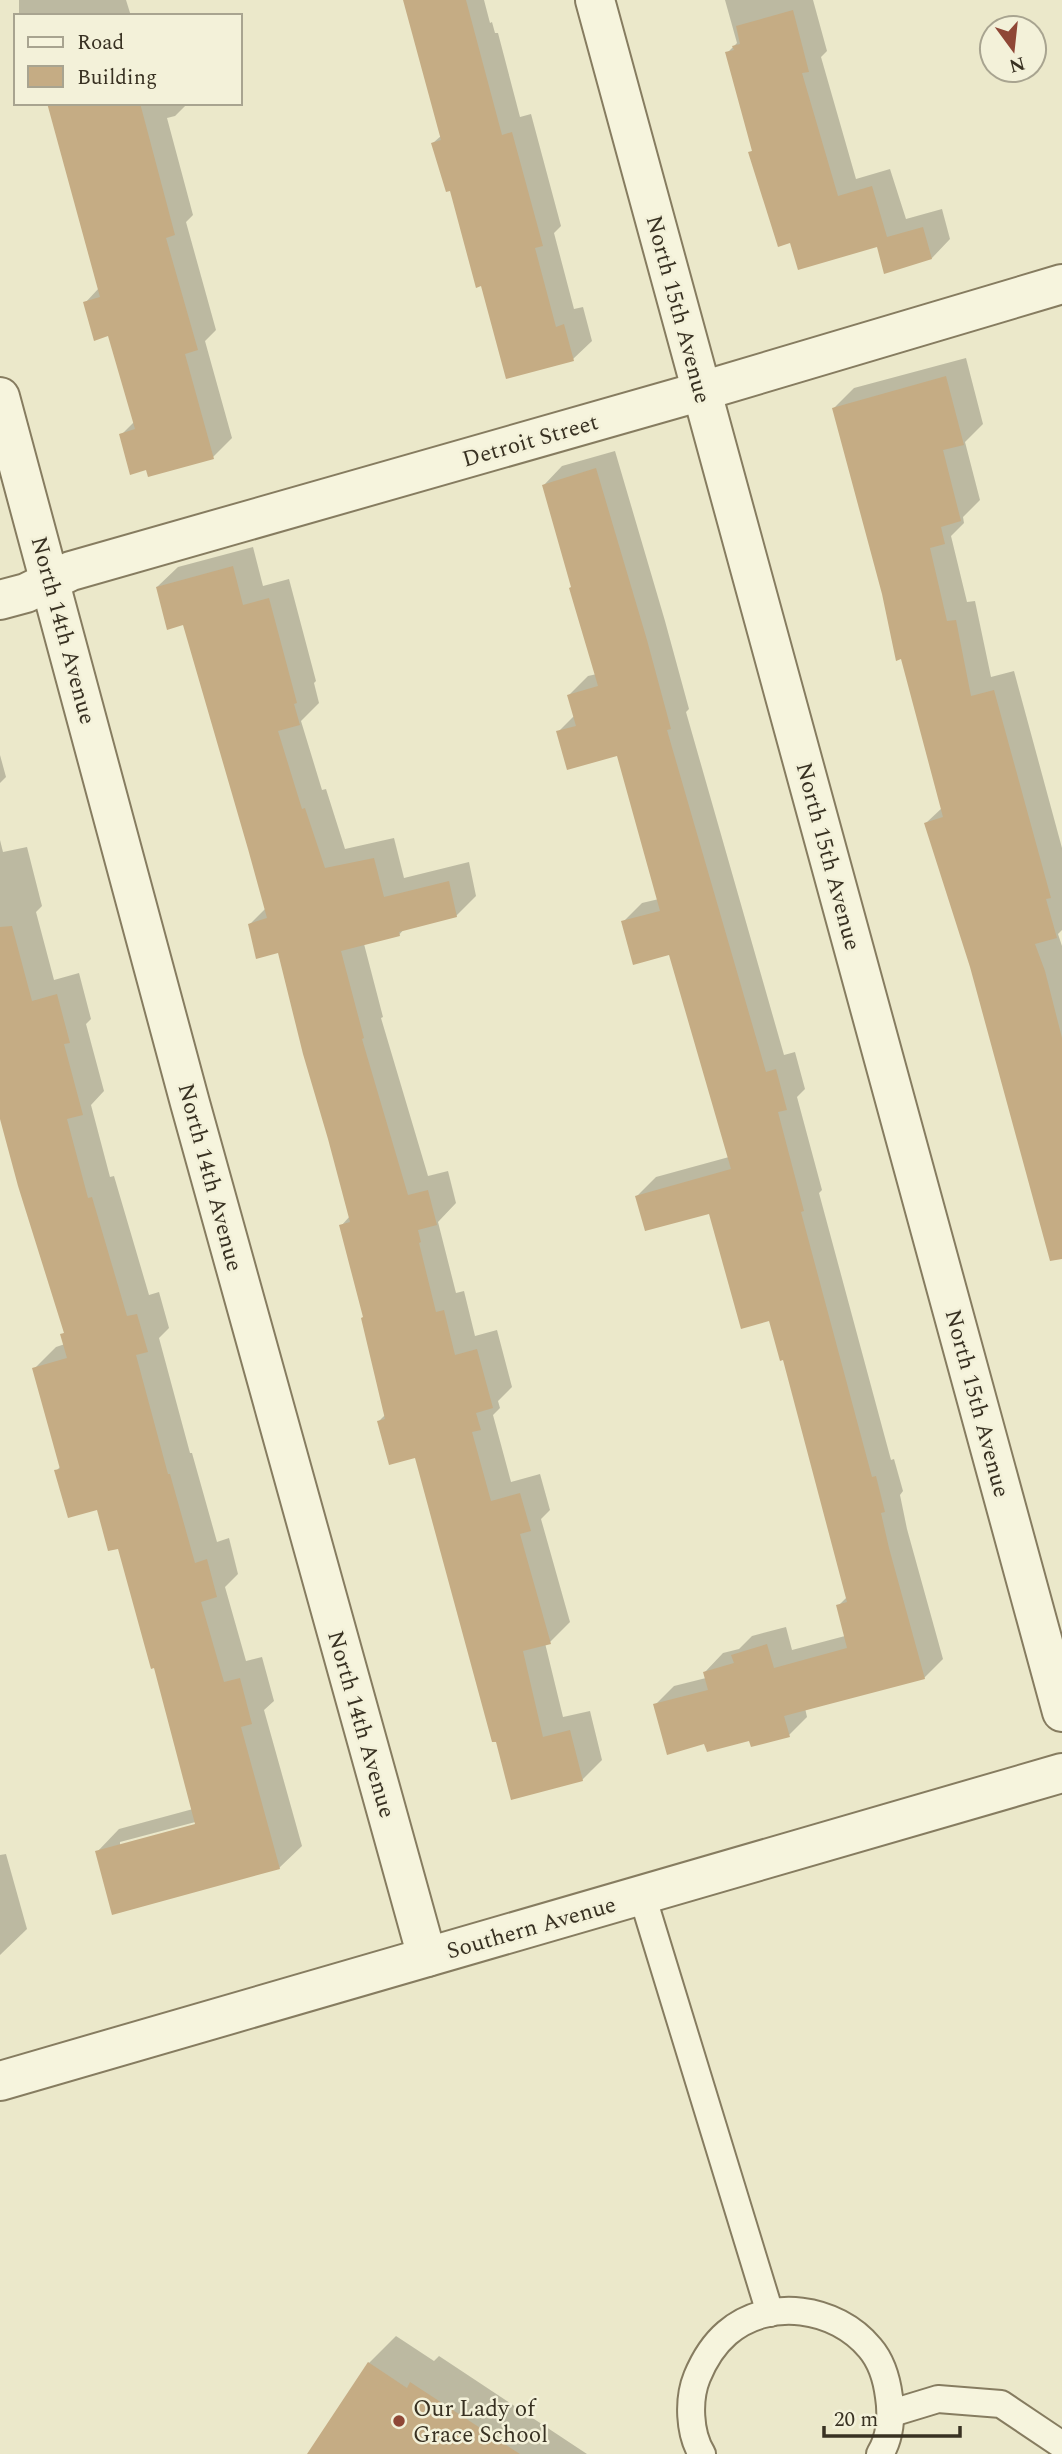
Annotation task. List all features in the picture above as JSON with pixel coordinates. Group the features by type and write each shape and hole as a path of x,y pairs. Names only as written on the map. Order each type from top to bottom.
{"street":[{"name":"North 15th Avenue","path":"595,0 1062,1712"},
{"name":"Detroit Street","path":"0,600 26,593 71,571 702,391 1062,284"},
{"name":"North 14th Avenue","path":"0,397 190,1103 427,1957"},
{"name":"Southern Avenue","path":"0,2081 1062,1773"}],"lane":[{"path":"642,1895 770,2313"},
{"path":"702,2454 691,2418 693,2386 706,2357 727,2332 756,2316 787,2310 819,2314 848,2327 872,2349 887,2379 891,2413 885,2446 880,2454"},
{"path":"891,2413 938,2399 1001,2404 1062,2445"}],"building":[{"path":"403,0 466,0 502,135 512,132 543,246 535,248 556,327 564,324 574,361 506,379 481,286 476,288 450,191 446,192 431,143 441,140"},
{"path":"793,10 809,72 802,73 838,196 872,186 887,237 923,227 932,259 884,274 877,247 798,270 790,243 778,247 748,152 752,151 725,52 734,50 732,46 740,44 736,26"},
{"path":"48,105 141,105 175,235 166,238 198,350 185,354 214,459 148,477 146,470 130,475 119,434 135,429 108,336 94,341 83,302 100,297"},
{"path":"946,376 964,445 943,450 961,521 941,527 945,544 930,548 947,621 956,620 971,696 994,690 1051,898 1046,899 1057,938 1035,944 1045,971 1062,1038 1062,1259 1050,1261 970,967 924,823 943,817 901,659 896,661 882,594 832,408"},
{"path":"596,468 647,640 671,729 667,730 766,1072 776,1069 787,1110 778,1112 804,1211 801,1212 872,1477 876,1476 885,1512 881,1513 889,1548 925,1679 784,1716 790,1737 751,1747 749,1741 707,1752 704,1744 667,1755 653,1704 708,1690 703,1672 734,1663 731,1655 767,1644 774,1668 847,1648 836,1605 847,1602 783,1360 780,1361 769,1321 741,1329 709,1214 645,1231 635,1196 731,1169 669,955 633,965 621,921 660,911 617,756 567,770 556,731 576,726 567,695 598,686 542,485"},
{"path":"233,566 243,605 269,598 297,703 294,704 300,725 278,731 302,809 305,808 325,868 374,858 384,897 449,881 457,917 399,932 400,936 341,951 364,1038 362,1039 408,1195 428,1190 437,1225 418,1230 436,1312 444,1310 455,1355 477,1349 493,1408 476,1413 481,1430 472,1432 491,1501 520,1493 531,1531 520,1534 551,1644 523,1651 543,1737 570,1730 583,1781 511,1800 496,1742 492,1742 415,1458 389,1465 377,1421 385,1419 361,1318 363,1317 339,1225 350,1222 328,1139 278,953 256,959 248,924 267,918 183,625 167,630 156,587"},
{"path":"12,926 32,1001 57,994 70,1043 64,1044 83,1115 67,1119 88,1198 92,1197 127,1316 137,1314 148,1352 136,1355 195,1563 207,1559 217,1597 201,1602 224,1682 240,1678 252,1724 241,1727 280,1869 112,1915 95,1851 195,1824 154,1668 151,1669 118,1549 108,1551 97,1510 68,1518 54,1470 60,1469 32,1368 67,1358 60,1334 64,1333 0,1119 0,927"},
{"name":"Our Lady of Grace School","path":"368,2362 407,2388 410,2382 520,2454 307,2454"}],"place":[{"name":"Our Lady of Grace School","path":"399,2421"}]}
